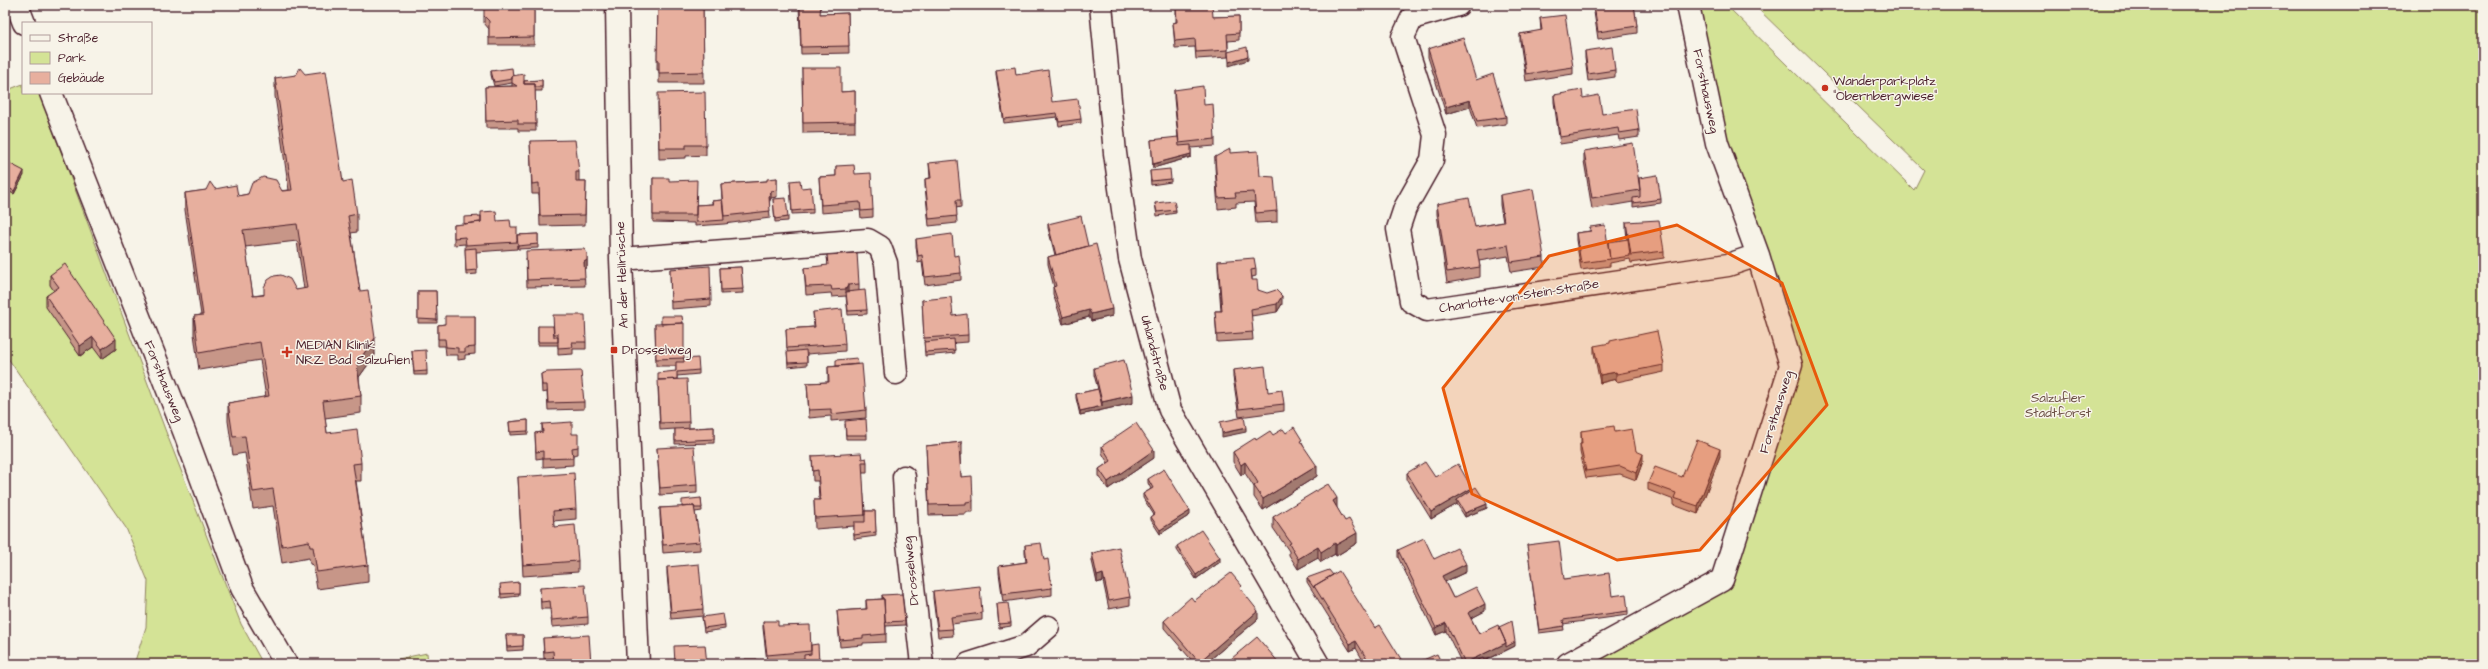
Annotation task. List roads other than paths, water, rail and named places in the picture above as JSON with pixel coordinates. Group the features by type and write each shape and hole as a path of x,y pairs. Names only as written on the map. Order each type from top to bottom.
{"street":[{"path":"17,5 24,22"},
{"name":"An der Hellrüsche","path":"617,5 621,259 638,664"},
{"name":"Uhlandstraße","path":"1101,5 1115,153 1130,259 1170,410 1318,664"},
{"name":"Charlotte-von-Stein-Straße","path":"1458,5 1412,18 1403,37 1435,135 1432,160 1405,208 1398,229 1411,301 1427,310 1728,265 1758,255"},
{"name":"Forsthausweg","path":"1568,664 1722,580 1791,366 1758,255 1717,143 1688,5"},
{"name":"Forsthausweg","path":"51,94 181,423 242,588 286,664"},
{"path":"621,259 868,240 880,247 886,263 896,372"},
{"name":"Drosselweg","path":"904,477 906,534 922,664"},
{"path":"969,664 1026,646 1048,627"}],"place":[{"name":"Wanderparkplatz \"Obernbergwiese\"","path":"1825,88"},
{"name":"Drosselweg","path":"614,350"},
{"name":"MEDIAN Klinik NRZ Bad Salzuflen","path":"287,352"}],"park label":[{"name":"Salzufler Stadtforst","path":"2058,406"}]}
